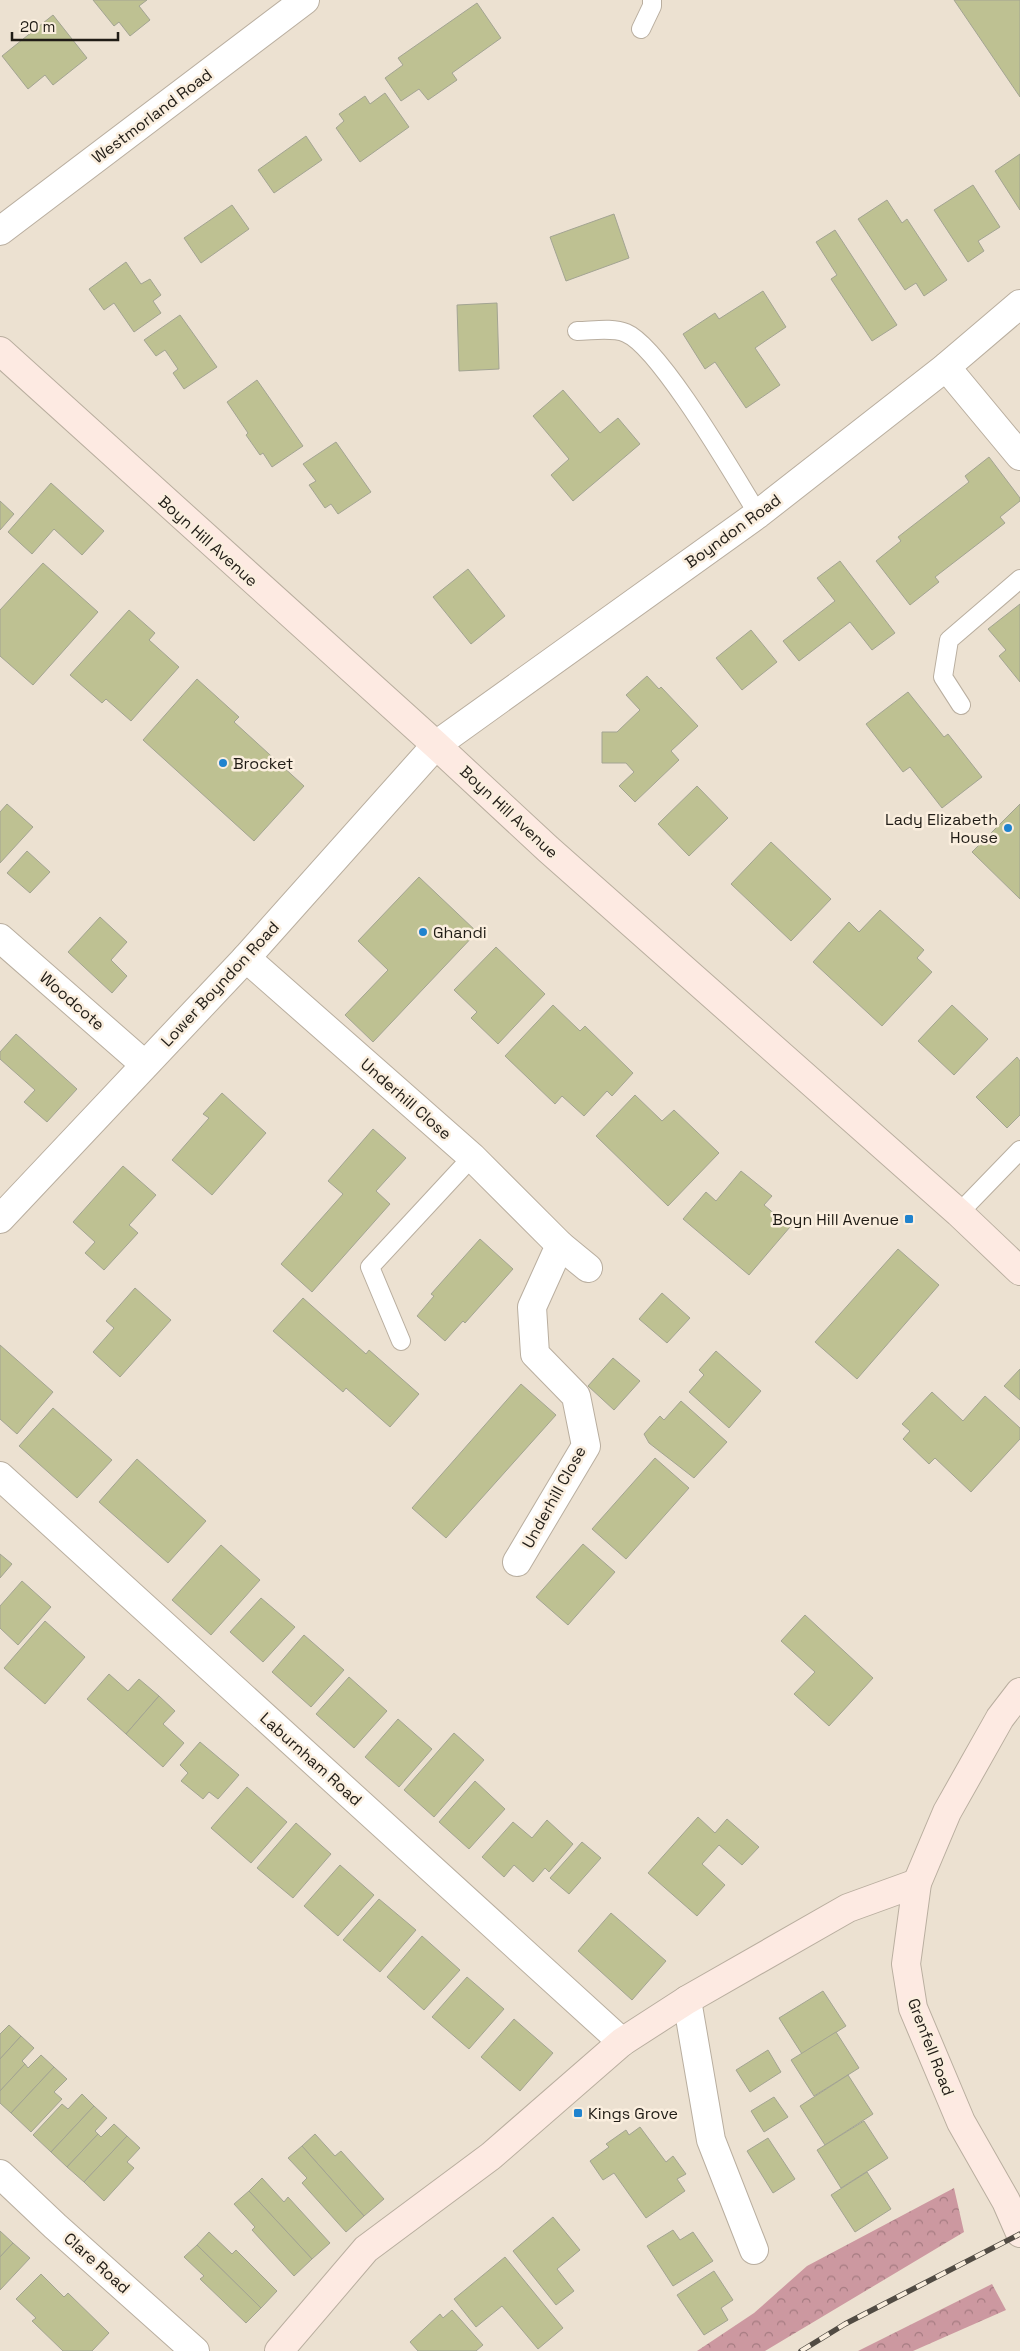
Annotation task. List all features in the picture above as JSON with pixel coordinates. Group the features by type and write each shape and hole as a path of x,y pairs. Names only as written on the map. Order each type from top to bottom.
{"street":[{"name":"Westmorland Road","path":"0,231 305,0"},
{"name":"Boyndon Road","path":"436,745 758,514 946,367 1020,304"},
{"name":"Boyn Hill Avenue","path":"0,351 555,855 959,1212 1020,1271"},
{"path":"946,367 1020,456"},
{"name":"Lower Boyndon Road","path":"0,1220 144,1064 246,958 436,745"},
{"name":"Woodcote","path":"0,938 144,1064"},
{"name":"Underhill Close","path":"246,958 472,1157 560,1245 588,1268"},
{"name":"Underhill Close","path":"517,1562 586,1446 576,1396 535,1354 532,1307 560,1245"},
{"name":"Laburnham Road","path":"0,1476 622,2042"},
{"name":"Grenfell Road","path":"1020,1692 1000,1718 947,1812 917,1883 906,1964 913,2008 961,2122 1006,2201 1020,2233"},
{"path":"279,2351 366,2250 491,2156 622,2042 687,2000 848,1908 917,1883"},
{"path":"687,2000 711,2140 754,2250"},
{"name":"Clare Road","path":"0,2174 195,2351"}],"lane":[{"path":"641,29 647,20 652,0"},
{"path":"577,331 603,330 625,333 640,342 691,409 758,514"},
{"path":"961,705 943,676 949,640 1020,579"},
{"path":"959,1212 1020,1150"},
{"path":"401,1341 370,1267 472,1157"}],"green space":[{"path":"954,2188 964,2232 765,2351 697,2351 754,2313 807,2266"},
{"path":"992,2284 1006,2310 913,2351 858,2351"}],"building":[{"path":"93,0 147,0 139,6 150,20 130,36 119,22 114,26"},
{"path":"954,0 1020,0 1020,97"},
{"path":"477,3 501,38 452,73 457,80 428,100 419,89 401,101 385,78 403,65 398,58"},
{"path":"53,15 87,58 53,85 45,75 28,89 2,56"},
{"path":"385,93 409,127 360,162 336,128 344,121 339,114 365,96 370,104"},
{"path":"306,136 322,160 274,193 258,170"},
{"path":"1020,154 1020,210 995,171"},
{"path":"973,185 1000,227 978,241 984,251 968,262 934,210"},
{"path":"887,200 902,223 907,219 947,280 924,296 916,283 905,290 858,219"},
{"path":"232,205 249,229 201,263 184,238"},
{"path":"614,214 629,258 566,281 550,237"},
{"path":"835,230 897,325 872,341 831,279 837,275 816,242"},
{"path":"126,262 141,284 150,279 161,295 153,301 161,313 134,332 114,303 104,310 89,289"},
{"path":"763,291 786,327 755,348 780,385 746,408 715,362 705,369 683,334 715,313 719,319"},
{"path":"497,303 499,369 459,371 457,305"},
{"path":"180,315 217,367 184,389 173,373 178,369 165,350 156,356 144,340"},
{"path":"257,380 303,446 272,467 263,453 260,455 246,435 248,433 227,402"},
{"path":"563,390 600,433 618,418 640,444 573,501 551,475 569,459 533,416"},
{"path":"336,442 371,492 338,514 331,504 325,508 309,485 316,481 303,464"},
{"path":"989,457 1020,498 1020,501 1000,517 1005,523 935,577 939,582 910,605 876,561 901,541 898,537 969,482 965,476"},
{"path":"51,483 104,531 82,555 54,529 32,554 8,532"},
{"path":"0,501 14,514 0,530"},
{"path":"840,561 895,633 872,650 850,622 799,661 783,641 835,601 817,578"},
{"path":"43,563 98,612 33,685 0,656 0,610"},
{"path":"468,569 505,616 471,644 433,597"},
{"path":"1020,604 1020,682 999,656 1006,650 988,629"},
{"path":"129,610 155,633 149,640 179,667 131,721 106,699 102,703 70,675"},
{"path":"751,630 777,662 742,690 716,658"},
{"path":"647,676 659,689 661,687 698,726 671,751 679,760 635,802 619,786 634,772 626,763 602,763 602,732 617,732 640,710 626,695"},
{"name":"Brocket","path":"197,679 239,717 234,722 304,786 254,841 143,740"},
{"path":"908,692 944,737 948,734 982,777 942,808 910,767 903,772 866,724"},
{"path":"697,786 728,818 689,856 658,824"},
{"path":"7,804 33,827 0,863 0,812"},
{"name":"Lady Elizabeth House","path":"1020,804 1020,899 972,852"},
{"path":"771,842 831,899 791,941 731,884"},
{"path":"27,851 50,872 30,893 7,873"},
{"path":"419,877 477,932 373,1042 345,1015 388,970 358,941"},
{"path":"880,910 924,950 917,958 932,972 882,1026 813,962 849,922 859,932"},
{"path":"100,917 127,942 111,960 127,976 112,993 68,952"},
{"path":"496,947 545,994 498,1044 471,1018 477,1012 454,990"},
{"path":"553,1005 580,1031 585,1026 633,1073 612,1096 607,1091 584,1116 562,1096 555,1104 505,1056"},
{"path":"952,1005 988,1039 954,1075 918,1041"},
{"path":"16,1034 77,1089 47,1122 24,1102 35,1090 0,1059 0,1052"},
{"path":"1017,1057 1020,1061 1020,1115 1007,1128 976,1097"},
{"path":"222,1093 266,1133 212,1195 172,1160 209,1118 203,1114"},
{"path":"635,1095 662,1121 674,1110 719,1153 668,1206 596,1136"},
{"path":"373,1129 406,1158 376,1191 390,1204 312,1292 281,1264 343,1194 328,1181"},
{"path":"123,1166 156,1195 129,1225 138,1233 104,1270 85,1253 95,1242 73,1222"},
{"path":"741,1171 772,1196 764,1205 790,1227 749,1275 683,1219 706,1192 716,1201"},
{"path":"480,1239 513,1269 465,1323 463,1321 445,1341 417,1316 434,1296 431,1294"},
{"path":"898,1249 939,1285 857,1379 815,1342"},
{"path":"135,1288 171,1320 120,1377 93,1352 114,1328 106,1321"},
{"path":"662,1293 690,1318 667,1343 639,1319"},
{"path":"303,1298 366,1354 369,1350 419,1394 390,1427 346,1388 343,1392 273,1331"},
{"path":"0,1345 53,1392 17,1434 0,1419"},
{"path":"716,1351 761,1391 729,1428 689,1392 704,1375 699,1370"},
{"path":"613,1358 640,1381 614,1410 588,1386"},
{"path":"1020,1369 1020,1400 1004,1386"},
{"path":"521,1384 556,1415 446,1538 412,1508"},
{"path":"932,1392 963,1421 985,1396 1020,1428 1020,1439 971,1492 935,1458 929,1464 903,1439 910,1431 902,1424"},
{"path":"681,1401 727,1442 694,1478 649,1443 644,1434 660,1416 664,1420"},
{"path":"53,1408 112,1460 77,1498 19,1446"},
{"path":"655,1458 689,1488 626,1559 592,1529"},
{"path":"137,1459 206,1521 168,1563 99,1502"},
{"path":"583,1544 615,1572 568,1625 536,1597"},
{"path":"221,1545 260,1580 211,1635 172,1600"},
{"path":"0,1554 12,1564 0,1578"},
{"path":"22,1581 51,1607 18,1645 0,1628 0,1606"},
{"path":"261,1598 295,1627 263,1662 230,1632"},
{"path":"805,1615 873,1678 829,1726 794,1694 815,1672 781,1641"},
{"path":"45,1621 85,1657 45,1704 4,1668"},
{"path":"304,1635 344,1670 311,1707 272,1672"},
{"path":"109,1674 128,1691 139,1679 159,1696 126,1734 87,1699"},
{"path":"349,1677 387,1711 354,1748 316,1714"},
{"path":"159,1696 175,1711 163,1724 184,1743 163,1767 126,1734"},
{"path":"398,1719 432,1749 399,1787 365,1757"},
{"path":"454,1733 484,1760 434,1817 404,1790"},
{"path":"200,1742 239,1775 218,1799 209,1792 203,1799 181,1781 188,1773 180,1765"},
{"path":"475,1781 505,1809 469,1849 439,1822"},
{"path":"247,1787 287,1822 251,1863 211,1828"},
{"path":"698,1817 715,1833 727,1819 759,1847 742,1865 719,1845 702,1864 725,1885 697,1916 648,1873"},
{"path":"547,1820 573,1844 549,1872 545,1868 533,1882 514,1865 504,1877 482,1857 513,1822 532,1838"},
{"path":"296,1823 331,1854 293,1898 257,1868"},
{"path":"582,1842 601,1858 569,1894 550,1878"},
{"path":"340,1865 374,1895 338,1936 304,1906"},
{"path":"379,1899 416,1930 380,1972 343,1940"},
{"path":"611,1913 666,1961 632,2000 578,1951"},
{"path":"422,1936 460,1970 424,2010 387,1977"},
{"path":"467,1977 504,2009 469,2049 432,2017"},
{"path":"823,1991 846,2026 802,2054 779,2018"},
{"path":"514,2019 553,2053 520,2091 481,2057"},
{"path":"9,2025 21,2036 0,2059 0,2034"},
{"path":"836,2032 859,2068 814,2096 791,2060"},
{"path":"21,2036 34,2048 22,2061 25,2064 0,2091 0,2059"},
{"path":"768,2050 781,2072 750,2092 736,2070"},
{"path":"41,2055 54,2067 11,2113 0,2103 0,2091 25,2064 28,2068"},
{"path":"54,2067 67,2079 54,2092 62,2099 31,2132 11,2113"},
{"path":"848,2075 873,2114 825,2145 800,2106"},
{"path":"82,2094 94,2106 51,2152 33,2135 62,2104 68,2109"},
{"path":"774,2097 788,2117 764,2132 751,2111"},
{"path":"94,2106 107,2118 95,2131 98,2134 67,2167 51,2152"},
{"path":"864,2121 888,2158 841,2188 817,2150"},
{"path":"114,2124 127,2136 84,2182 67,2167 98,2134 101,2137"},
{"path":"640,2127 666,2162 673,2156 686,2174 677,2179 685,2191 646,2218 614,2173 603,2180 590,2161 609,2147 606,2144 626,2130 629,2135"},
{"path":"315,2134 335,2156 341,2151 384,2199 364,2216 302,2146"},
{"path":"127,2136 140,2148 127,2162 134,2168 104,2201 84,2182"},
{"path":"768,2138 795,2179 773,2193 747,2151"},
{"path":"302,2146 364,2216 346,2232 302,2183 307,2178 288,2158"},
{"path":"867,2172 891,2209 855,2232 831,2195"},
{"path":"262,2178 284,2202 288,2197 330,2243 312,2259 249,2191"},
{"path":"249,2191 312,2259 294,2276 252,2230 255,2227 234,2204"},
{"path":"553,2217 580,2250 557,2269 574,2291 556,2305 513,2251"},
{"path":"673,2230 680,2240 693,2232 713,2261 673,2286 647,2246"},
{"path":"0,2231 13,2243 0,2257"},
{"path":"209,2232 232,2254 236,2250 277,2291 261,2308 197,2245"},
{"path":"13,2243 30,2258 0,2290 0,2257"},
{"path":"197,2245 261,2308 246,2323 200,2279 204,2276 184,2257"},
{"path":"505,2257 563,2328 538,2349 502,2306 476,2327 454,2299"},
{"path":"714,2271 733,2300 721,2308 728,2320 704,2335 677,2295"},
{"path":"41,2274 64,2297 68,2293 109,2333 92,2351 63,2351 32,2321 36,2318 16,2299"},
{"path":"452,2310 483,2345 476,2351 418,2351 410,2342 440,2314 443,2318"}],"railway":[{"path":"801,2351 845,2324 1020,2234"}],"place":[{"name":"Brocket","path":"223,763"},
{"name":"Lady Elizabeth House","path":"1008,828"},
{"name":"Ghandi","path":"423,932"},
{"name":"Boyn Hill Avenue","path":"909,1219"},
{"name":"Kings Grove","path":"578,2113"}]}
